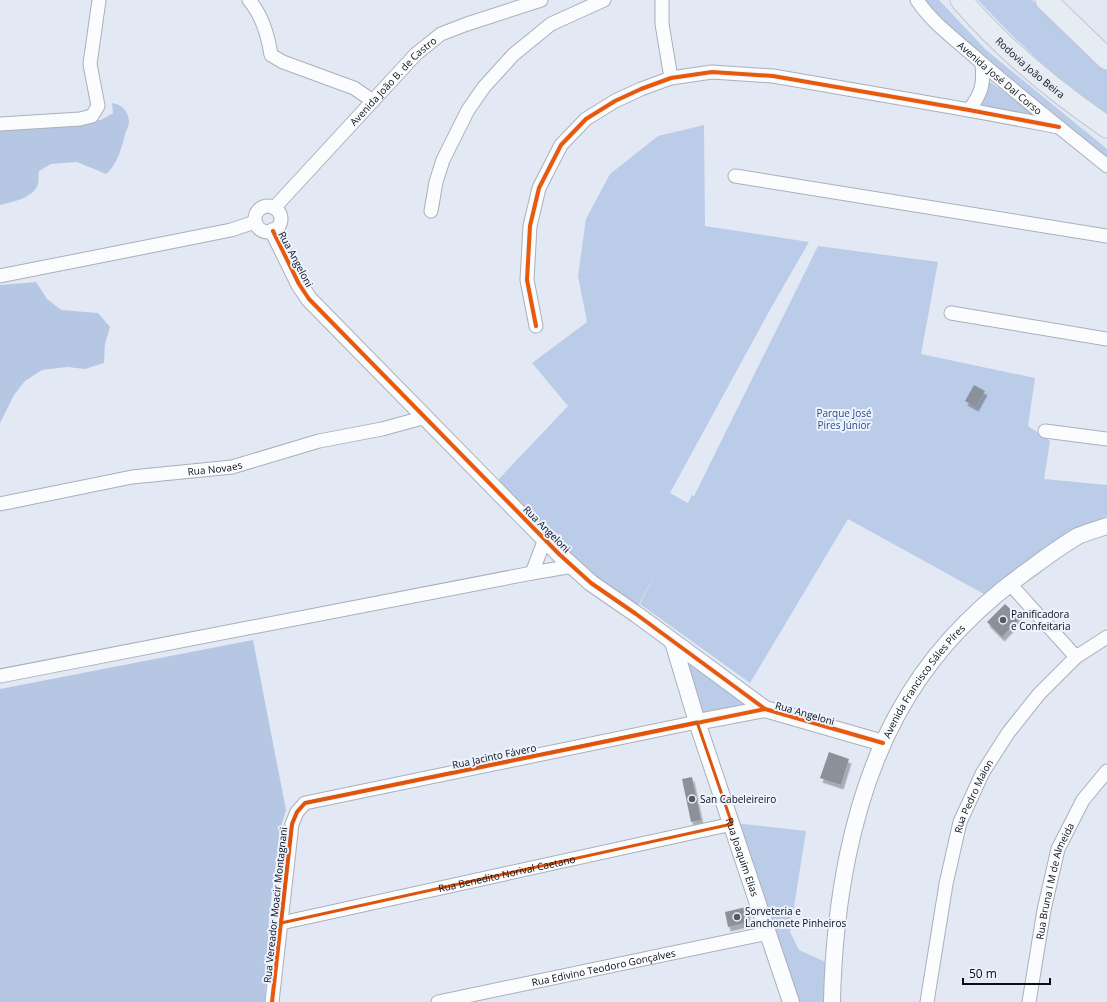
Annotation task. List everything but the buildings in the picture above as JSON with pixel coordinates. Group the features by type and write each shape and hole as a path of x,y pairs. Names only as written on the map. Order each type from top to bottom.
{"main road":[{"path":"1046,0 1107,59"},
{"name":"Rodovia João Beira","path":"965,4 1008,50 1062,95 1107,127"}],"street":[{"path":"0,124 92,116 98,106 90,64 99,0"},
{"path":"249,0 255,8 264,27 271,55 283,62 354,88 373,101"},
{"name":"Avenida João B. de Castro","path":"274,208 416,54 441,34 541,0"},
{"path":"431,211 436,182 443,160 468,110 484,87 513,55 551,24 604,0"},
{"path":"662,0 662,24 671,78"},
{"name":"Avenida José Dal Corso","path":"917,0 934,22 982,64 1107,166"},
{"path":"969,110 977,99 981,90 983,78 982,64"},
{"path":"536,326 527,280 530,226 539,188 561,144 586,119 615,101 641,89 671,78 712,72 773,76 1059,127"},
{"path":"735,176 1107,236"},
{"path":"268,207 274,208 280,215 277,229 264,232 255,222 258,211 268,207"},
{"path":"0,276 231,230 255,222"},
{"name":"Rua Angeloni","path":"273,231 299,284 309,299 545,539 591,583 636,614 765,709 883,744"},
{"path":"951,313 1107,339"},
{"name":"Rua Novaes","path":"0,504 132,477 232,467 319,441 382,429 426,417"},
{"path":"1044,431 1107,439"},
{"name":"Avenida Francisco Sáles Píres","path":"832,1002 833,963 846,865 860,804 883,744 897,714 920,678 946,644 980,609 1010,584 1080,536 1107,526"},
{"path":"532,573 545,539"},
{"path":"0,676 573,566"},
{"path":"1010,584 1076,657"},
{"name":"Rua Pedro Maion","path":"927,1002 946,884 960,822 983,772 1008,733 1039,694 1076,657 1107,637"},
{"name":"Rua Joaquim Elias","path":"673,642 697,722 791,1002"},
{"path":"697,722 765,709"},
{"name":"Rua Jacinto Fávero","path":"297,812 306,803 697,722"},
{"name":"Rua Bruna I M de Almeida","path":"1029,1002 1044,910 1058,849 1083,800 1107,771"},
{"name":"Rua Vereador Moacir Montagnani","path":"272,1002 292,824 297,812"},
{"name":"Rua Benedito Norival Caetano","path":"281,923 732,824"},
{"name":"Rua Edivino Teodoro Gonçalves","path":"438,1002 768,933"}],"highlighted area":[{"path":"697,722 732,824 281,923 292,824 297,812 305,803"}],"green space":[{"path":"921,0 939,0 986,50 1107,149 1107,163 983,60"},
{"path":"978,0 1032,0 1107,69 1107,119 1040,62"},
{"path":"989,81 1048,123 976,107 985,85"},
{"name":"Parque José Pires Júnior","path":"704,125 705,226 809,242 771,308 670,493 688,503 692,495 694,496 818,246 938,262 921,354 1035,378 1028,426 1050,441 1044,479 1107,485 1107,516 1069,531 984,594 848,519 750,683 640,604 656,571 637,608 595,579 545,527 496,482 568,406 532,363 587,322 578,276 586,219 610,174 658,136"},
{"path":"679,651 758,708 700,718"},
{"path":"735,823 806,831 790,932 799,950 830,964 830,1002 794,1002"}],"shaded area":[{"path":"112,103 119,105 124,109 128,115 129,123 117,160 106,174 77,162 51,164 39,171 38,184 32,193 22,199 0,205 0,129 68,121 101,120 113,113"},
{"path":"36,282 47,299 61,310 98,313 110,327 105,344 104,363 85,369 67,367 42,370 25,381 14,395 0,423 0,285"},
{"path":"253,640 286,810 280,830 269,917 265,1002 0,1002 0,689"}],"cycle path":[{"path":"536,326 527,280 530,226 539,188 561,145 586,119 615,101 641,89 671,78 712,72 773,76 1059,127"},
{"path":"273,231 299,284 309,299 559,554 591,583 636,614 765,709 883,743"},
{"path":"272,1002 292,824 297,812 305,803 765,709"}],"place":[{"name":"Panificadora e Confeitaria","path":"1003,620"},
{"name":"San Cabeleireiro","path":"692,799"},
{"name":"Sorveteria e Lanchonete Pinheiros","path":"737,917"}]}
